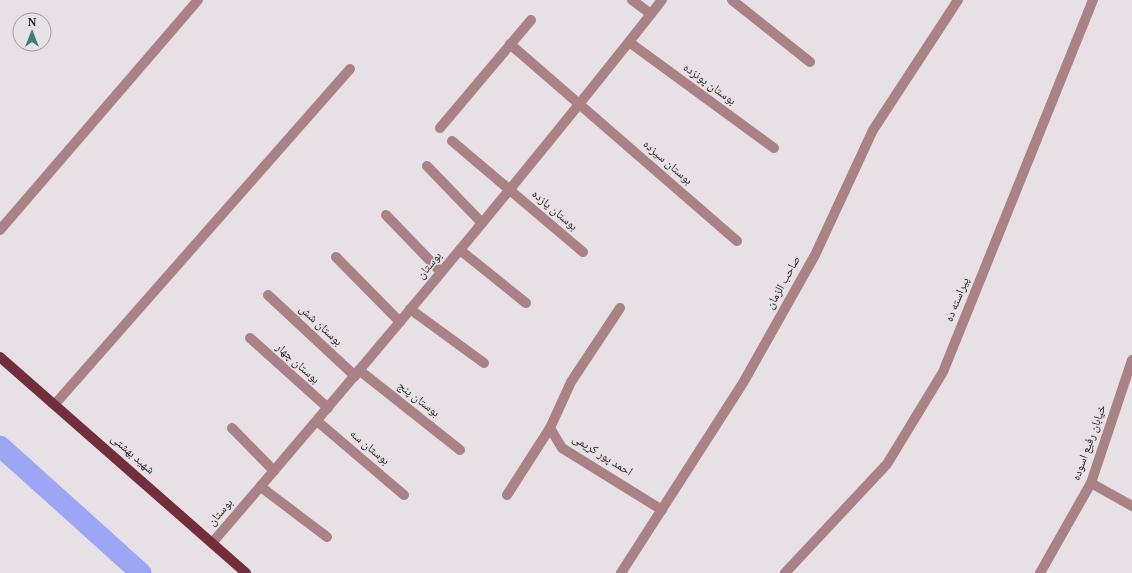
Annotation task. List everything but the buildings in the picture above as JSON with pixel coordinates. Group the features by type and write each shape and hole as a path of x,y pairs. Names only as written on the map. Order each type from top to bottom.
{"main road":[{"name":"شهید بهشتی","path":"0,357 246,573"}],"street":[{"path":"0,230 198,0"},
{"path":"632,0 651,14"},
{"name":"بوستان","path":"212,543 328,408 509,191 580,105 662,0"},
{"path":"732,0 810,62"},
{"name":"صاحب الزمان","path":"621,573 743,383 815,255 873,130 958,0"},
{"name":"پیراسته ده","path":"785,573 888,464 943,372 1093,0"},
{"path":"440,128 531,20"},
{"name":"بوستان پونزده","path":"629,42 774,148"},
{"name":"بوستان سیزده","path":"510,44 737,241"},
{"path":"54,404 350,70"},
{"name":"بوستان یازده","path":"452,140 509,191 583,252"},
{"path":"427,166 482,223"},
{"path":"386,215 441,272"},
{"path":"460,250 526,303"},
{"path":"336,257 400,322"},
{"name":"بوستان شش","path":"268,295 357,373"},
{"path":"507,495 550,428 571,382 620,308"},
{"path":"410,309 484,363"},
{"name":"بوستان چهار","path":"250,338 328,408"},
{"name":"خیابان رفیع اسوده","path":"1040,573 1091,483 1132,360"},
{"name":"بوستان پنج","path":"357,373 460,450"},
{"name":"بوستان سه","path":"317,421 404,495"},
{"path":"232,428 274,471"},
{"name":"احمد پور کریمی","path":"550,428 562,448 662,510"},
{"path":"1091,483 1132,506"},
{"path":"261,487 327,537"}],"waterway":[{"path":"0,446 141,573"}]}
